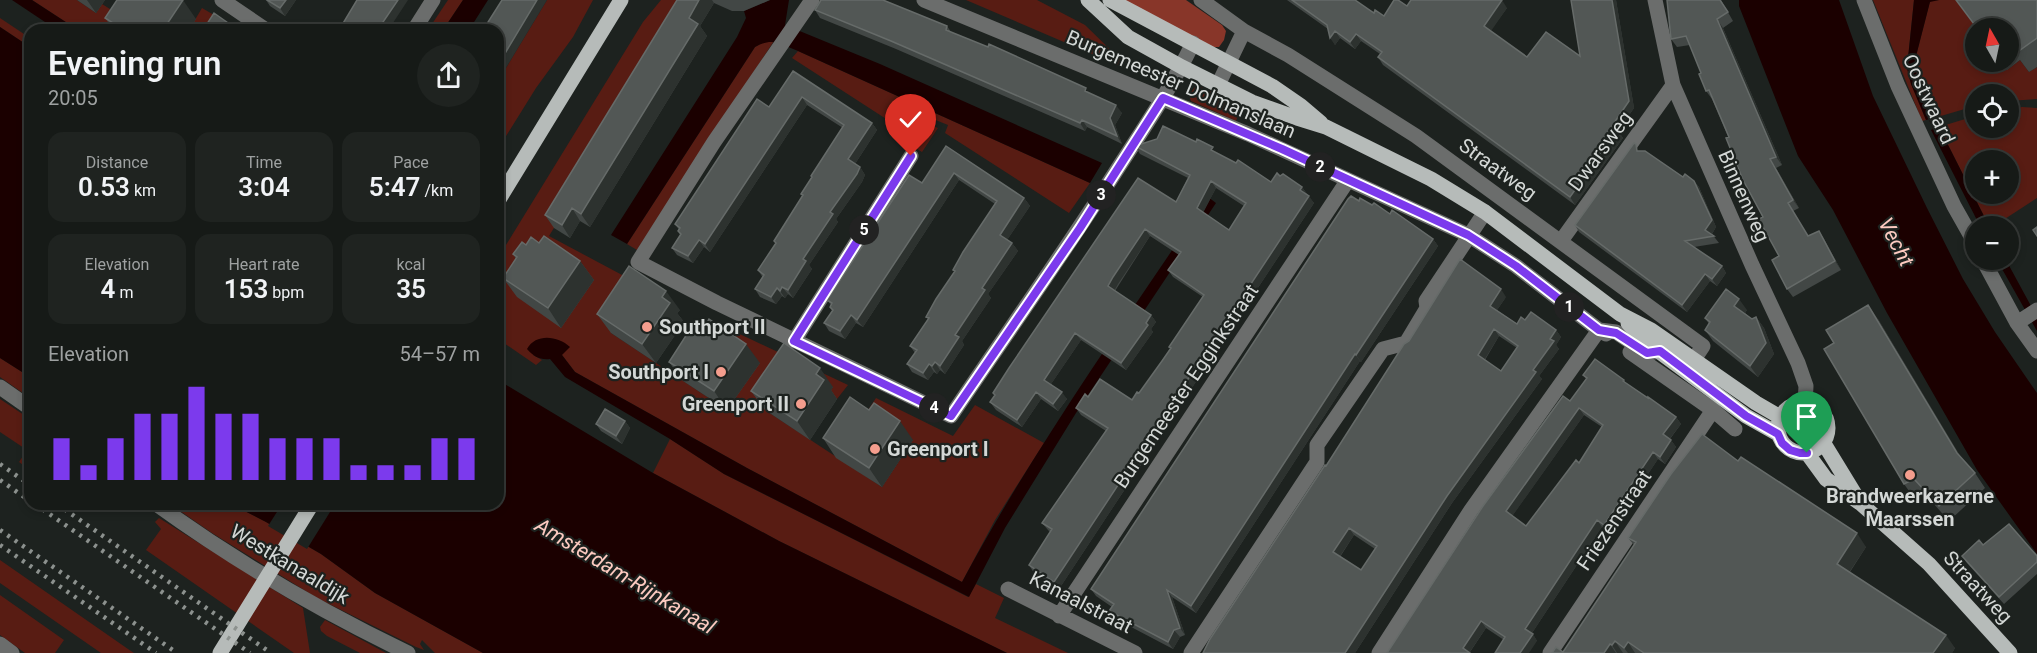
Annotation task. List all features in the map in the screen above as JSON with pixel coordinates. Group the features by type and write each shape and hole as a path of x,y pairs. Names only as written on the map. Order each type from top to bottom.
{"main road":[{"path":"504,191 621,0"},
{"path":"1088,0 1128,37 1182,67 1262,106 1326,127 1431,179 1485,212 1620,314 1651,330 1693,361 1780,417"},
{"path":"1110,0 1272,86 1302,105 1326,127"},
{"path":"1620,314 1642,339 1746,416 1778,434"},
{"path":"1805,404 1817,408 1825,418 1827,431 1819,447 1807,453 1800,453 1790,450 1782,443 1778,428 1780,417 1786,410 1795,405 1805,404"},
{"name":"Straatweg","path":"1823,442 1860,503"},
{"name":"Straatweg","path":"1807,453 1827,478 1860,503 1929,564 2010,653"},
{"path":"220,653 308,510"}],"street":[{"path":"418,24 433,0"},
{"path":"812,0 714,142 638,262 794,341 951,416 1080,228 1182,67 1193,43"},
{"name":"Burgemeester Dolmanslaan","path":"924,0 1282,149 1468,235 1516,266 1599,330 1713,410"},
{"name":"Straatweg","path":"1201,0 1244,31 1288,55 1416,136 1561,241 1703,346 1693,361"},
{"name":"Binnenweg","path":"1655,0 1673,85 1798,363 1806,386 1805,404"},
{"name":"Oostwaard","path":"1864,0 1898,86 1965,226"},
{"path":"225,1 258,24"},
{"path":"1218,85 1244,31"},
{"name":"Dwarsweg","path":"1561,241 1673,85"},
{"path":"794,341 911,156"},
{"name":"Burgemeester Egginkstraat","path":"1059,616 1348,180"},
{"path":"1191,653 1317,462 1317,445 1383,349 1406,343 1428,308 1426,300 1485,212"},
{"path":"1991,270 2027,316 2037,351"},
{"path":"1379,653 1471,510 1599,330 1616,333 1647,353 1660,351"},
{"path":"0,387 24,404"},
{"path":"1713,410 1735,429"},
{"name":"Friezenstraat","path":"1550,653 1713,410"},
{"name":"Westkanaaldijk","path":"165,510 210,541 309,602 408,653"},
{"name":"Kanaalstraat","path":"1008,589 1135,653"},
{"path":"0,644 12,653"}],"shaded area":[{"path":"32,0 77,0 96,13 102,4 129,21 127,24 69,24"},
{"path":"448,0 463,0 447,24 432,24"},
{"path":"547,0 593,0 573,37 536,88 504,139 504,71"},
{"path":"661,0 696,0 686,12 549,236 624,276 611,333 727,410 723,338 729,329 848,385 837,399 829,393 833,387 765,410 882,487 913,440 864,416 876,398 953,436 975,405 1044,443 995,520 962,582 747,468 575,372 562,355 533,355 542,360 536,365 504,343 504,248 643,22"},
{"path":"966,0 1037,0 1085,25 1122,61 1120,66"},
{"path":"1123,0 1186,0 1222,25 1226,31 1224,40 1219,47 1210,47"},
{"path":"1873,0 1914,0 1907,68 1926,120 1922,121"},
{"path":"1956,0 1970,18 1965,18 1965,72 2019,72 2020,60 2029,72 2037,67 2037,99 2019,100 2019,84 1965,84 1965,109 1934,118 1917,79 1915,60 1930,1"},
{"path":"202,8 214,15 209,24 193,24"},
{"path":"0,18 24,34 24,43 0,27"},
{"path":"774,41 637,250 627,244 755,47 764,42"},
{"path":"798,51 1090,183 1069,213 945,133 948,125 908,109 897,126 792,58"},
{"path":"1195,87 1204,88 1241,108 1236,121 1191,101 1189,95"},
{"path":"2019,107 2037,108 2037,198 2009,216 1984,216 1978,204 2019,204 2019,150 1965,150 1965,178 1939,127 1965,119 1965,138 2019,138"},
{"path":"912,118 938,128 922,152 899,138"},
{"path":"0,358 24,373 24,394 0,377"},
{"path":"0,399 24,415 24,448 0,432"},
{"path":"670,439 724,474 968,597 976,584 1004,598 995,618 1068,653 1007,653 779,541 653,473"},
{"path":"24,454 24,466 19,462"},
{"path":"179,510 243,510 321,554 375,593 483,653 435,653 422,640 420,644 424,650 416,647 317,598"},
{"path":"159,518 303,608 310,653 294,653 146,550 161,529 155,522"},
{"path":"0,560 134,653 101,653 0,583"},
{"path":"0,595 64,640 55,653 25,653 0,635"},
{"path":"325,620 386,653 360,653 327,636 320,627"}],"water":[{"path":"12,0 32,0 69,24 48,24"},
{"path":"463,0 488,0 473,24 447,24"},
{"path":"770,0 789,0 785,25 880,64 1102,163 1090,183 798,51 767,42 755,47 627,244 611,235 737,37 746,18 744,11"},
{"name":"Vecht","path":"1739,0 1839,0 1873,96 1927,208 1963,279 1995,332 2037,393 2037,554 1977,470 1887,313 1833,210 1798,156 1739,6"},
{"path":"1914,0 1939,0 1930,2 1915,60 1917,79 1934,118 1926,120 1907,68"},
{"path":"0,27 24,43 24,373 0,358"},
{"path":"1939,127 1965,178 1965,197 1931,130"},
{"path":"1208,197 1216,203 1076,413 1005,528 969,597 724,474 565,377 550,359 537,357 527,349 541,338 565,343 570,347 562,355 575,372 747,468 962,582 1049,435"},
{"path":"1969,204 1978,204 1984,216 1975,216"},
{"path":"2003,270 2011,270 2037,317 2037,331"},
{"name":"Amsterdam-Rijnkanaal","path":"504,384 653,473 779,541 1007,653 483,653 375,593 321,554 243,510 504,510"}],"pier":[{"path":"278,510 331,510 307,549 268,526"}],"building":[{"path":"117,0 183,0 167,24 114,24 105,18"},
{"path":"267,0 286,0 280,8"},
{"path":"357,0 398,0 383,22 386,24 343,24"},
{"path":"502,0 537,0 504,55 504,24 487,24"},
{"path":"677,0 699,0 689,18 698,24 581,214 572,208 562,225 545,215"},
{"path":"821,0 883,0 947,26 946,30 988,47 989,44 1086,88 1085,91 1116,105 1110,118 1117,136 1082,120 1080,123 815,10"},
{"path":"1292,0 1355,0 1374,13 1375,10 1384,16 1394,0 1407,6 1411,0 1502,0 1484,26 1527,57 1546,32 1580,56 1571,0 1612,0 1629,101 1612,126 1618,130 1570,197 1378,57 1382,52 1356,34 1350,42 1335,31 1330,38 1327,25"},
{"path":"1667,0 1720,0 1728,12 1717,19 1776,157 1770,159 1793,200 1788,203 1808,236 1819,231 1835,261 1787,289 1772,260 1779,256 1759,219 1763,217 1743,180 1726,138 1729,137 1709,90 1706,91 1686,36 1671,39"},
{"path":"1956,0 2037,0 2037,38 2019,51 2019,18 1970,18"},
{"path":"214,13 230,24 207,24"},
{"path":"793,71 872,123 848,159 860,167 857,174 830,212 833,214 803,259 806,261 788,290 782,287 780,291 777,288 771,297 755,289 764,275 758,270 776,243 774,241 803,195 801,194 811,176 844,125 802,97 705,244 699,240 688,256 672,248 681,234 678,231 680,228 675,224 757,99 769,107"},
{"path":"1163,126 1196,142 1197,139 1213,147 1211,150 1236,163 1238,160 1271,182 1277,173 1280,176 1283,174 1302,187 1300,190 1309,196 1054,582 1029,565 1052,529 1042,523 1108,428 1076,408 1085,394 1088,397 1100,379 1132,400 1171,348 1169,347 1204,295 1168,270 1181,252 1145,229 1108,286 1151,315 1146,323 1148,325 1121,363 1075,333 1044,380 1062,392 1053,404 1036,392 1017,420 990,402 1009,368 1138,178 1176,202 1190,175 1135,146 1157,139","holes":["1211,181 1246,203 1229,230 1197,208"]},
{"path":"1634,143 1637,151 1645,151 1683,177 1685,174 1694,181 1712,220 1705,230 1714,236 1685,241 1722,266 1712,279 1705,274 1682,305 1575,225"},
{"path":"946,146 1024,198 1000,235 1012,243 982,288 985,290 955,335 959,337 940,366 935,362 932,366 929,364 923,373 907,364 917,350 910,346 929,318 926,317 955,271 953,270 963,252 997,201 954,173 857,320 851,315 840,331 824,323 833,310 830,307 832,303 827,300 909,175 922,183"},
{"path":"1351,196 1372,205 1374,203 1390,214 1392,210 1433,239 1355,354 1191,606 1167,590 1180,628 1174,630 1168,642 1109,611 1114,604 1091,589"},
{"path":"544,236 580,261 548,308 504,279 517,257 513,254 522,242 526,245 531,237 539,243"},
{"path":"1460,259 1501,289 1490,306 1517,324 1521,317 1525,320 1531,312 1556,330 1550,339 1554,341 1533,370 1536,372 1447,496 1345,653 1203,653 1404,344 1409,341","holes":["1494,329 1518,346 1501,371 1478,355","1349,528 1377,546 1361,570 1333,552"]},
{"path":"629,266 666,291 662,297 670,303 642,344 597,314"},
{"path":"1726,289 1739,299 1734,306 1752,319 1756,317 1766,343 1750,366 1705,330 1710,322 1705,318"},
{"path":"1868,305 1957,453 1975,473 1939,506 1914,479 1904,484 1824,349 1834,343 1826,330"},
{"path":"709,319 746,344 714,391 669,362 696,320 705,326"},
{"path":"784,343 820,368 816,374 824,380 797,421 751,391"},
{"path":"1595,359 1676,417 1663,434 1671,440 1660,457 1653,452 1604,525 1597,520 1525,629 1533,634 1520,653 1495,653 1505,637 1481,621 1463,648 1470,653 1387,653 1483,506 1563,396 1570,401 1587,378 1583,375","holes":["1579,408 1603,425 1579,463 1576,460 1526,526 1506,511"]},
{"path":"850,397 869,410 874,403 900,421 869,468 823,438"},
{"path":"605,409 625,421 616,436 596,424"},
{"path":"1702,434 1738,461 1741,457 1857,533 1837,564 1946,635 1933,653 1644,653 1628,642 1624,648 1615,641 1604,653 1552,653 1556,647 1563,652 1636,542 1628,538 1671,474"},
{"path":"2009,524 2037,556 2037,562 1999,597 1962,556 1979,540 1983,545"}],"waterway":[{"path":"1929,112 1938,133"}],"railway":[{"path":"0,464 24,481"},
{"path":"0,480 24,497"},
{"path":"44,510 250,653"},
{"path":"66,510 271,653"},
{"path":"0,530 177,653"},
{"path":"0,545 156,653"}],"place":[{"name":"Southport II","path":"647,327"},
{"name":"Southport I","path":"721,372"},
{"name":"Greenport II","path":"801,404"},
{"name":"Greenport I","path":"875,449"},
{"name":"Brandweerkazerne Maarssen","path":"1910,475"}],"route":[{"path":"911,156 794,341 951,416 1080,228 1163,98 1282,149 1468,235 1516,266 1599,330 1616,333 1647,353 1660,351 1746,416 1778,434 1782,443 1790,450 1807,453"}]}
